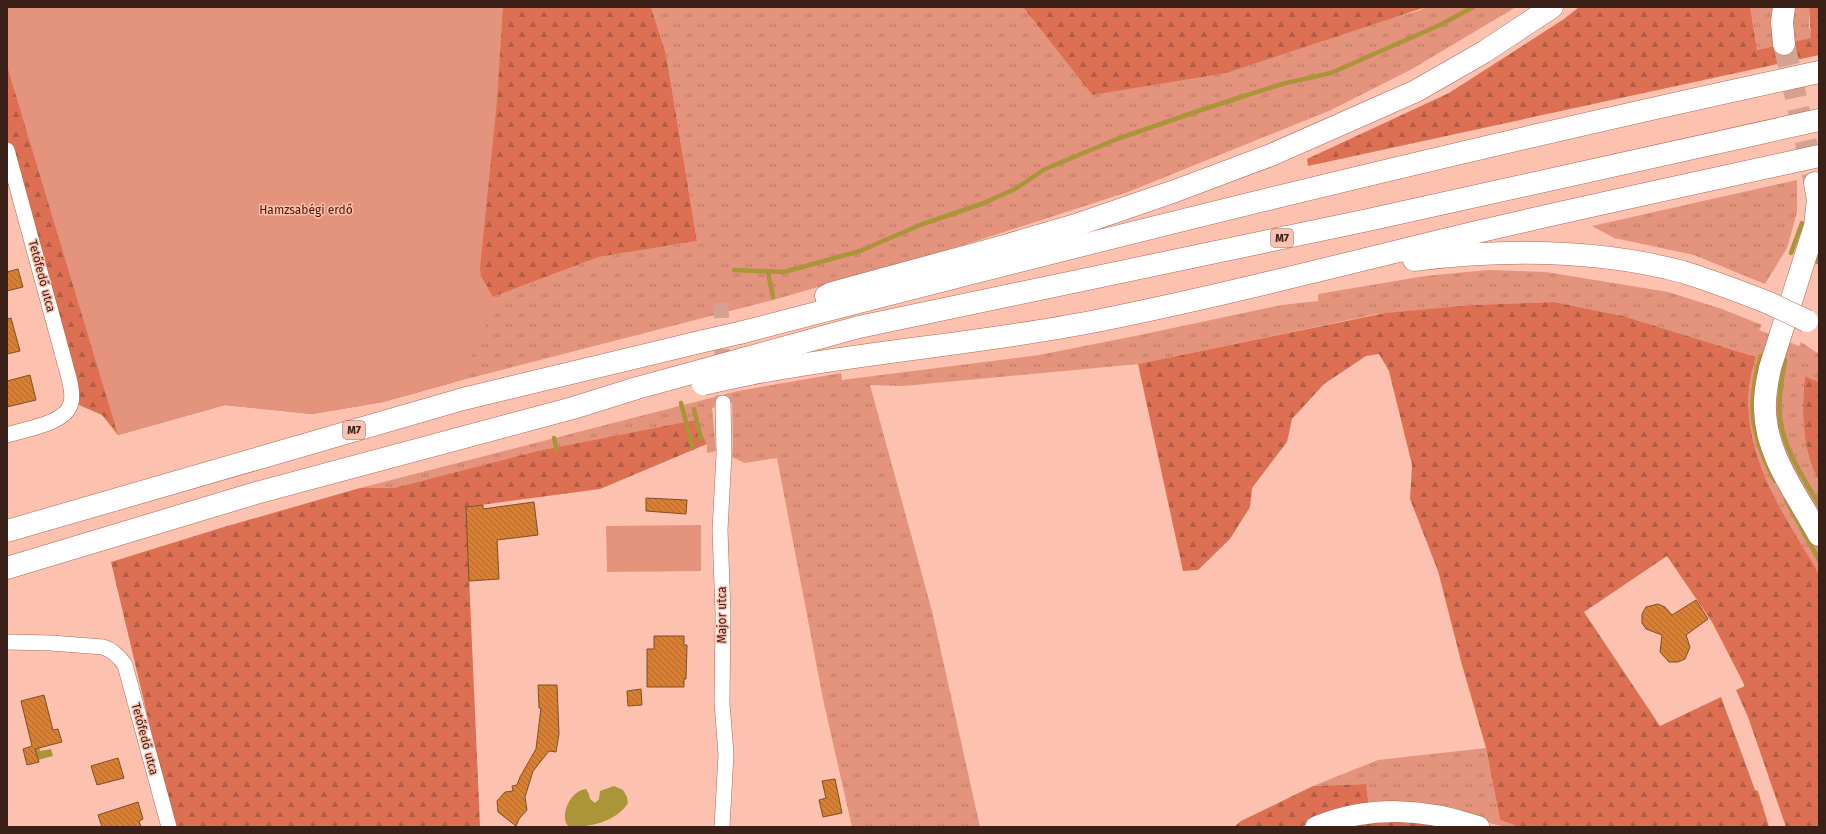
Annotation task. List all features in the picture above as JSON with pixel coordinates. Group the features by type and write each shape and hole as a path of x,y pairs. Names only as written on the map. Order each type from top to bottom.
{"highway":[{"path":"767,325 832,293 1079,224 1175,191 1271,155 1416,91 1484,52 1552,7"},
{"path":"1784,7 1782,22 1784,44"},
{"name":"M7","path":"7,531 463,399 704,341 1263,200 1593,122 1819,72"},
{"name":"M7","path":"7,568 256,493 574,408 637,388 703,377 748,366 860,326 1368,220 1819,120"},
{"path":"748,366 793,366 1090,322 1231,292 1493,229 1819,156"},
{"path":"1815,183 1818,200 1815,226 1770,368 1765,391 1765,410 1767,428 1773,451 1788,482 1819,535"},
{"path":"1231,292 1396,262 1443,256 1492,253 1581,254 1640,263 1682,272 1726,286 1769,303 1813,324"}],"main road":[{"path":"1316,827 1359,815 1386,811 1434,815 1479,827"}],"street":[{"name":"Tetőfedő utca","path":"7,150 13,196 69,378 72,402 69,409 63,416 53,422 7,434"},
{"name":"Major utca","path":"722,827 726,754 722,703 723,613 720,530 724,454 723,403"},
{"name":"Tetőfedő utca","path":"7,642 51,643 103,647 116,653 125,665 169,827"}],"green space":[{"name":"Hamzsabégi erdő","path":"7,7 651,7 666,54 697,241 599,257 493,297 481,341 455,382 383,402 312,414 225,405 118,435 102,415 72,402 7,150"},
{"name":"Hamzsabégi erdő","path":"7,7 503,7 497,102 480,268 481,276 493,297 481,341 455,382 383,402 312,414 225,405 118,435 7,66"},
{"path":"651,7 1023,7 1092,95 1418,11 1426,7 1516,7 1412,69 1331,110 1128,192 967,244 773,300 455,382 481,341 493,297 599,257 697,241 666,54"},
{"path":"1023,7 1426,7 1226,73 1092,95"},
{"path":"1579,7 1750,7 1757,50 1811,38 1809,7 1819,7 1819,55 1308,166 1307,159 1449,93 1564,19"},
{"path":"1750,7 1809,7 1809,26 1812,38 1757,50"},
{"path":"1797,180 1797,212 1787,248 1765,284 1694,255 1614,238 1592,226"},
{"path":"1488,270 1546,272 1668,292 1722,309 1762,325 1759,330 1799,346 1801,342 1819,354 1819,382 1805,376 1803,416 1809,457 1813,470 1819,481 1819,577 1816,568 1790,525 1766,480 1751,432 1749,407 1750,381 1756,357 1623,316 1554,302 1471,305 1377,314 1138,364 903,386 870,385 932,611 980,827 852,827 823,699 777,458 745,463 732,457 732,403 712,408 716,451 707,453 707,444 695,420 537,451 394,488 360,488 738,391 841,373 842,380 1039,355 1282,305 1318,301 1318,294 1425,276"},
{"path":"1554,302 1623,316 1756,357 1750,381 1749,407 1751,432 1766,480 1790,525 1816,568 1819,577 1819,827 1786,827 1748,717 1736,690 1745,686 1712,622 1667,556 1584,612 1660,726 1721,697 1755,790 1758,791 1769,827 1519,827 1500,820 1486,748 1462,665 1438,571 1410,499 1412,465 1389,371 1379,354 1366,356 1324,384 1292,419 1287,442 1252,488 1250,507 1230,539 1198,570 1183,571 1138,364 1385,313 1471,305"},
{"path":"1805,376 1819,382 1819,481 1813,470 1809,457 1804,430 1803,402"},
{"path":"695,420 707,444 600,489 466,507 480,827 177,827 165,790 111,562 224,527 360,488 394,488 537,451"},
{"path":"701,525 701,571 607,572 606,526"},
{"path":"1486,748 1500,820 1519,827 1505,827 1438,809 1369,806 1366,784 1313,786 1378,760"},
{"path":"1366,784 1369,806 1325,817 1300,827 1234,827 1241,821 1313,786"},
{"path":"1403,821 1448,827 1345,827 1365,822"}],"shaded area":[{"path":"39,746 40,751 51,749 53,756 38,760 35,747"},
{"path":"614,786 623,790 627,797 628,803 617,815 594,824 569,827 565,817 566,810 575,794 586,789 590,799 595,803 599,799 600,791"}],"building":[{"path":"18,269 23,287 7,291 7,272"},
{"path":"11,318 20,351 7,354 7,319"},
{"path":"30,375 36,400 7,407 7,381"},
{"path":"646,498 687,500 686,514 646,511"},
{"path":"534,502 538,535 497,540 499,579 469,581 466,507 483,505 483,509"},
{"path":"1696,600 1708,619 1686,635 1690,647 1685,659 1678,662 1669,662 1660,652 1662,635 1646,629 1642,623 1642,614 1646,607 1658,604 1665,607 1672,615"},
{"path":"654,636 684,636 684,645 687,645 686,679 684,679 684,687 647,687 647,649 654,649"},
{"path":"538,685 557,685 559,734 556,752 549,751 533,771 525,797 527,810 519,819 516,826 498,812 497,801 505,792 513,791 512,786 517,785 536,749 541,708 539,708"},
{"path":"641,689 642,705 628,706 627,691"},
{"path":"44,695 53,730 58,729 62,742 35,749 39,762 27,765 23,749 32,746 21,701"},
{"path":"118,758 124,778 97,785 91,766"},
{"path":"835,779 842,813 823,817 819,800 826,798 822,781"},
{"path":"138,802 143,819 139,821 141,827 102,827 98,815"}],"waterway":[{"path":"734,270 784,272 860,251 920,225 984,203 1015,189 1045,169 1117,139 1282,84 1331,73 1442,24 1473,7"},
{"path":"1791,253 1802,223"},
{"path":"1817,262 1819,257"},
{"path":"768,272 773,297"},
{"path":"1761,356 1753,390 1753,420 1761,449 1775,481"},
{"path":"1785,360 1780,404 1782,430 1795,463 1819,505"},
{"path":"681,403 693,448"},
{"path":"694,409 701,439"},
{"path":"554,438 557,450"},
{"path":"1786,500 1819,560"}],"tunnel":[{"path":"1784,44 1815,183"},
{"path":"721,303 723,403"}]}
